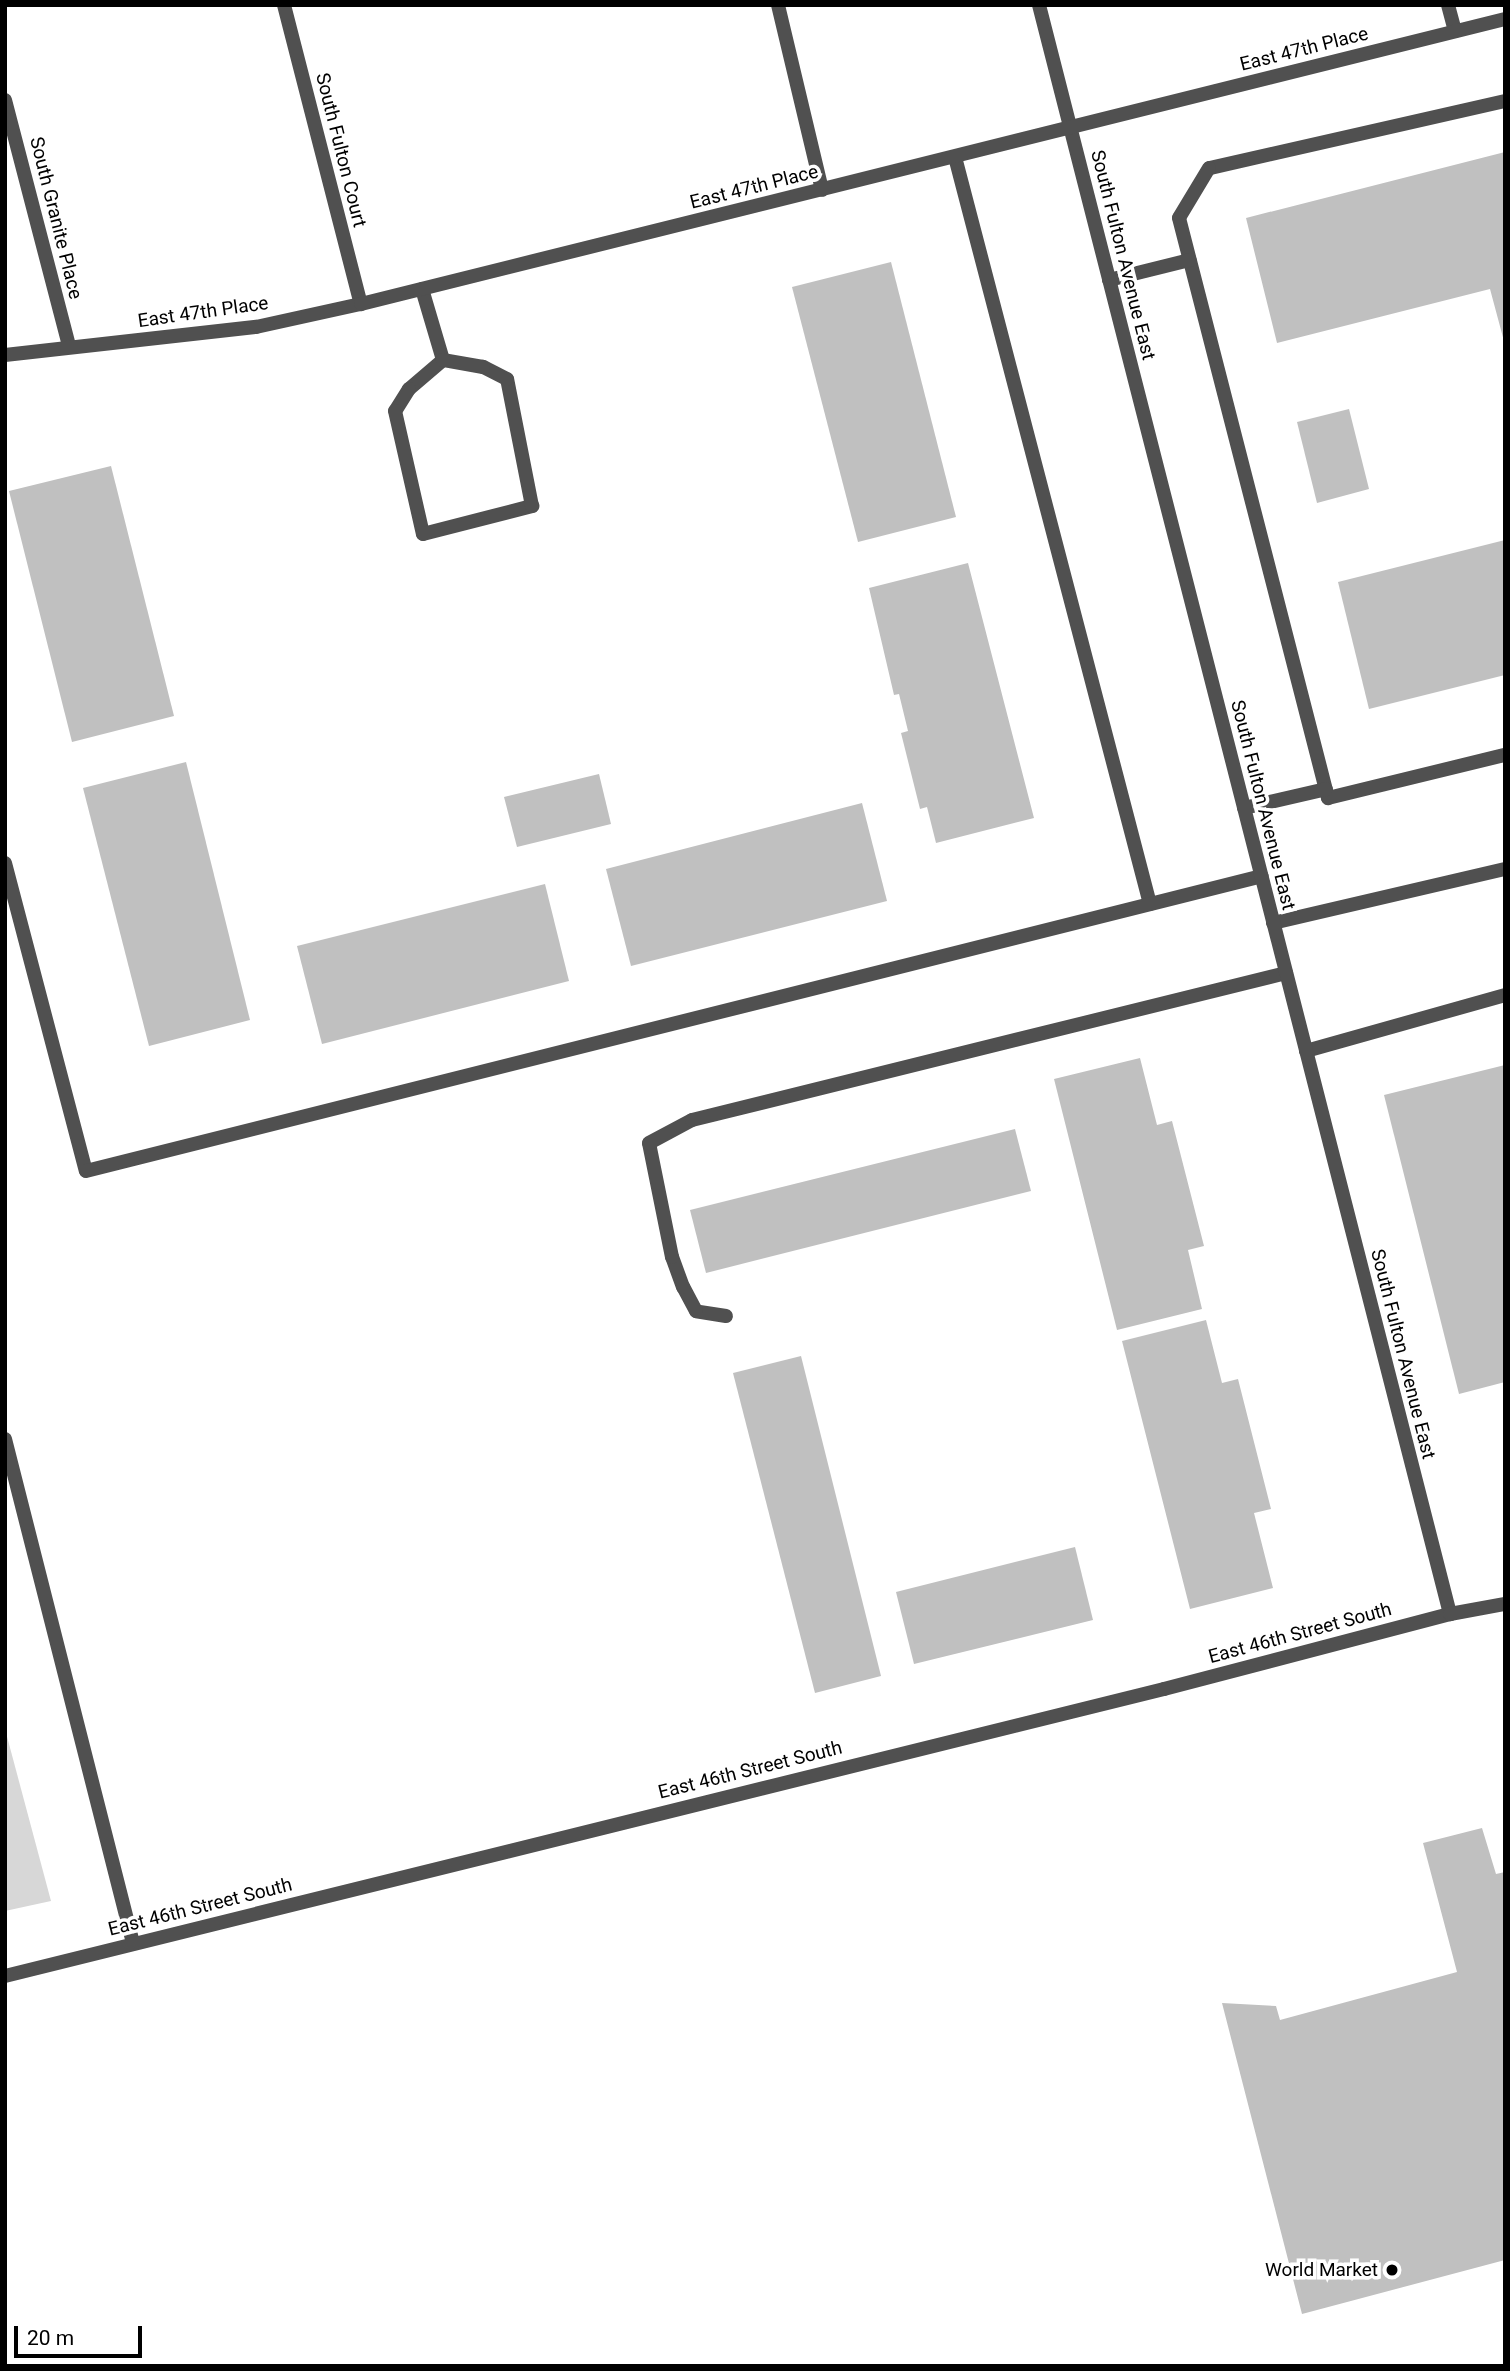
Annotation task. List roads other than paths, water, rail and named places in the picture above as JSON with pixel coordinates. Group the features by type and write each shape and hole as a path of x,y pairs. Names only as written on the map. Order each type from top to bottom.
{"street":[{"name":"South Fulton Court","path":"284,5 361,304"},
{"path":"778,5 822,190"},
{"name":"South Fulton Avenue East","path":"1039,5 1450,1614"},
{"path":"1448,5 1455,31"},
{"name":"East 47th Place","path":"5,355 69,346 170,339 256,327 361,304 1505,19"},
{"name":"South Granite Place","path":"5,100 69,346"},
{"path":"1505,101 1209,168 1179,218 1328,798 1505,755"},
{"path":"955,157 1150,904"},
{"path":"1109,280 1190,260"},
{"path":"422,289 443,360"},
{"path":"443,360 483,367 507,379 532,506 423,534 394,411 409,389 443,360"},
{"path":"1244,808 1326,789"},
{"path":"5,863 86,1171 1262,876"},
{"path":"1273,923 1505,869"},
{"path":"726,1316 695,1311 683,1287 672,1257 649,1143 692,1119 1286,973"},
{"path":"1306,1051 1505,995"},
{"path":"5,1439 133,1943"},
{"name":"East 46th Street South","path":"5,1976 1164,1689 1450,1614 1505,1604"}],"place":[{"name":"World Market","path":"1392,2270"}]}
